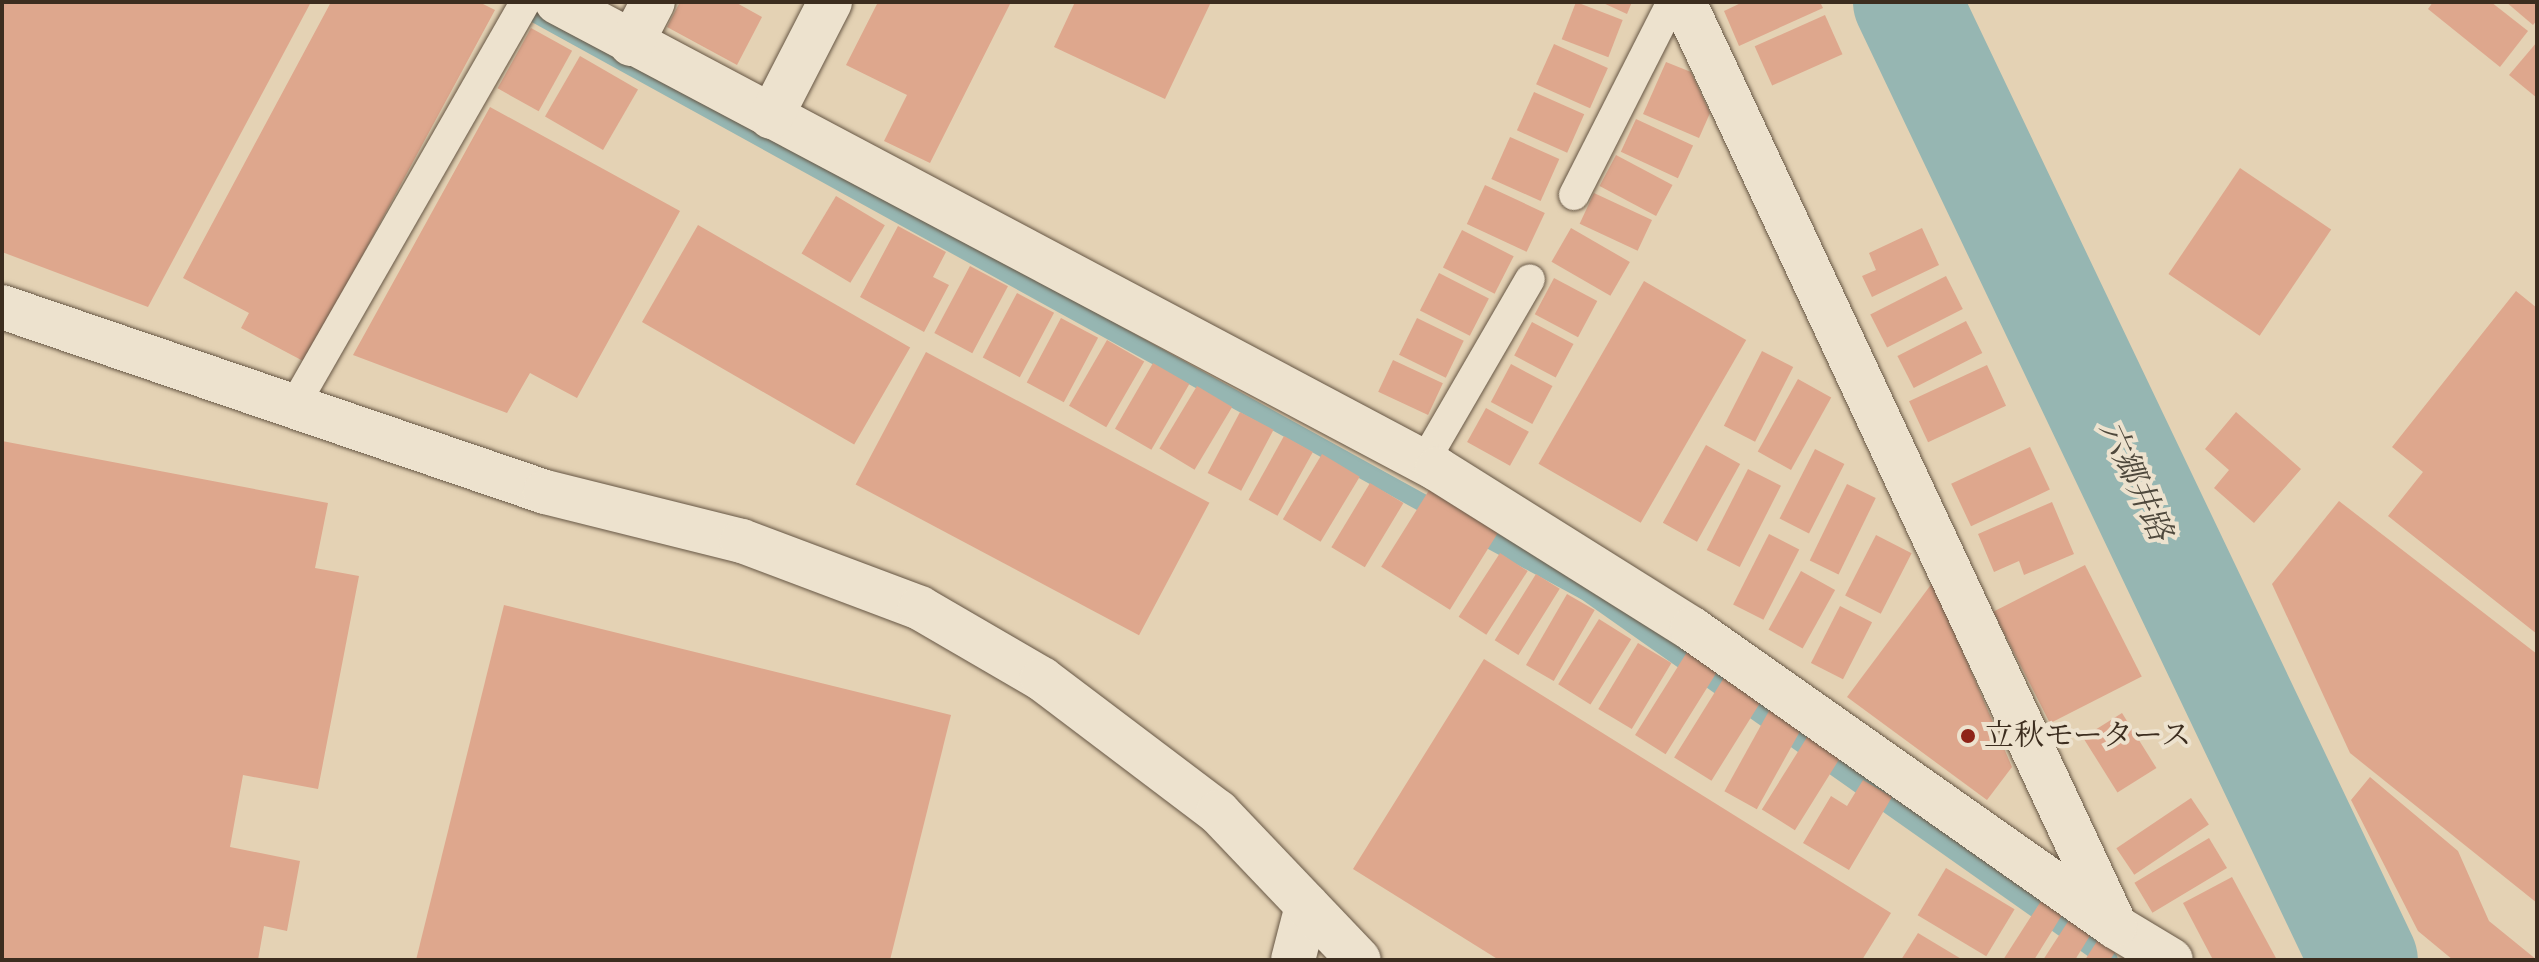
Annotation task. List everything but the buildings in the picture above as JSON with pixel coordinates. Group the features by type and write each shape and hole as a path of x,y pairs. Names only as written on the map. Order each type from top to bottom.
{"street":[{"path":"557,2 631,44 1424,462 1692,629 2116,927 2171,960"},
{"path":"631,44 653,2"},
{"path":"771,117 830,2"},
{"path":"1684,2 2116,927"},
{"path":"2,307 545,492 742,541 920,608 1042,679 1206,802 1359,960"},
{"path":"1293,960 1307,906"}],"lane":[{"path":"294,406 525,2"},
{"path":"1574,195 1672,2"},
{"path":"1424,462 1530,279"}],"waterway":[{"name":"六郷井路","path":"1907,2 2364,960"},
{"path":"516,3 1443,514"},
{"path":"1472,530 1585,591 2109,960"}],"place":[{"name":"立秋モータース","path":"1968,736"}]}
